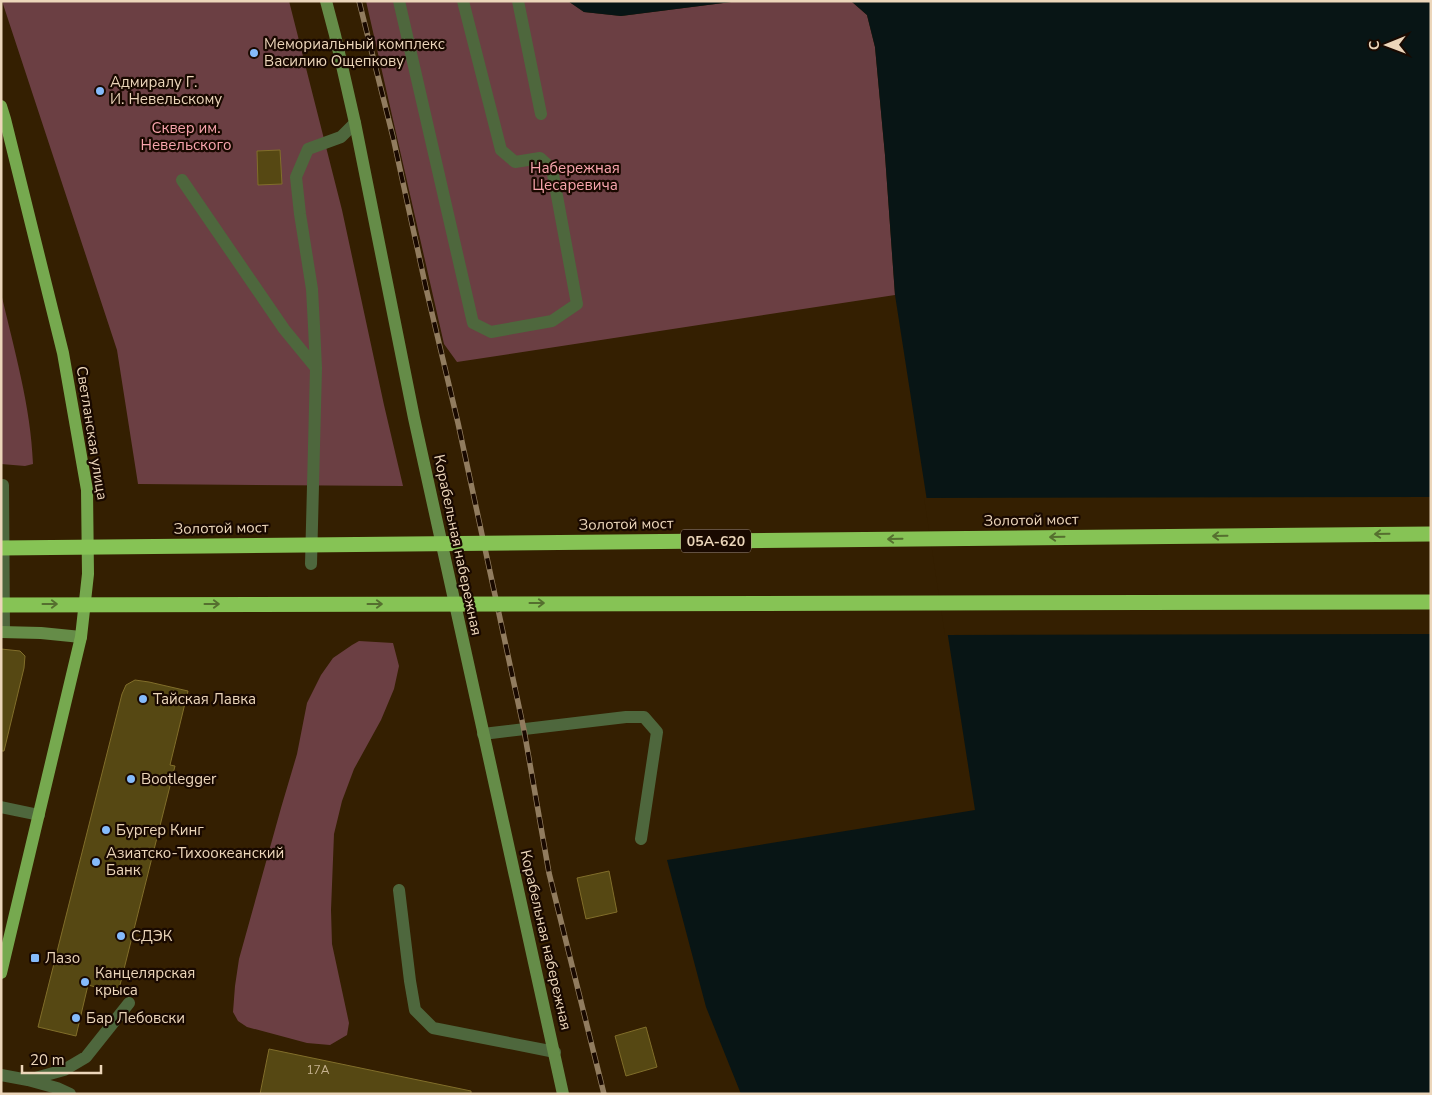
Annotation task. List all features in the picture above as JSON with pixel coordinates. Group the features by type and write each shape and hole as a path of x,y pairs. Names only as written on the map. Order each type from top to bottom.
{"highway":[{"name":"Золотой мост","path":"1,548 1431,534"},
{"path":"1,604 1431,602"}],"main road":[{"name":"Корабельная набережная","path":"326,1 355,123 412,409 563,1094"},
{"name":"Светланская улица","path":"1,106 6,119 63,353 87,490 88,574 81,637 2,965"},
{"path":"3,632 81,637"}],"street":[{"path":"399,1 472,323 491,332 552,321 577,304 552,169 540,158 514,162 501,150 463,1"},
{"path":"518,1 541,114"},
{"path":"311,564 316,368 312,289 296,177 308,149 341,137 355,123"},
{"path":"182,180 284,329 316,368"},
{"path":"3,485 3,632"},
{"path":"483,734 626,717 644,717 657,732 640,839"},
{"path":"1,807 39,816"},
{"path":"399,890 415,1010 433,1028 555,1052"},
{"path":"28,1080 64,1070 86,1057 128,1003"},
{"path":"1,1074 57,1088 70,1094"}],"green space":[{"name":"Сквер им. Невельского","path":"2,1 289,1 342,210 403,486 138,484 117,350"},
{"name":"Набережная Цесаревича","path":"366,1 568,1 584,12 621,16 739,1 851,1 867,15 875,47 895,295 457,362 444,344"},
{"path":"1,293 29,421 33,464 25,466 1,464"},
{"path":"359,641 393,643 399,666 394,689 381,720 354,769 342,801 334,834 331,910 332,944 349,1023 347,1035 330,1045 307,1043 247,1027 238,1021 233,1012 235,986 239,959 297,754 307,703 321,675 333,658"}],"shaded area":[{"path":"568,1 739,1 621,16 584,12"},
{"path":"851,1 1431,1 1431,1094 741,1094 706,1007 667,860 975,810 895,295 875,47 867,15"}],"pier":[{"path":"1431,497 1431,634 945,635 924,498"}],"building":[{"path":"280,150 282,184 258,185 257,151"},
{"path":"1,649 20,651 25,656 24,668 4,751 1,751"},
{"path":"135,680 188,691 170,765 175,766 118,993 88,985 76,1036 38,1027 122,694 126,685"},
{"path":"609,871 617,912 586,919 577,878"},
{"path":"646,1027 657,1067 626,1076 615,1036"},
{"path":"269,1049 471,1091 471,1094 260,1094"}],"railway":[{"path":"359,1 393,137 458,423 524,730 549,873 604,1094"}],"place":[{"name":"Мемориальный комплекс Василию Ощепкову","path":"254,53"},
{"name":"Адмиралу Г. И. Невельскому","path":"100,91"},
{"name":"Тайская Лавка","path":"143,699"},
{"name":"Bootlegger","path":"131,779"},
{"name":"Бургер Кинг","path":"106,830"},
{"name":"Азиатско-Тихоокеанский Банк","path":"96,862"},
{"name":"СДЭК","path":"121,936"},
{"name":"Лазо","path":"35,958"},
{"name":"Канцелярская крыса","path":"85,982"},
{"name":"Бар Лебовски","path":"76,1018"}]}
